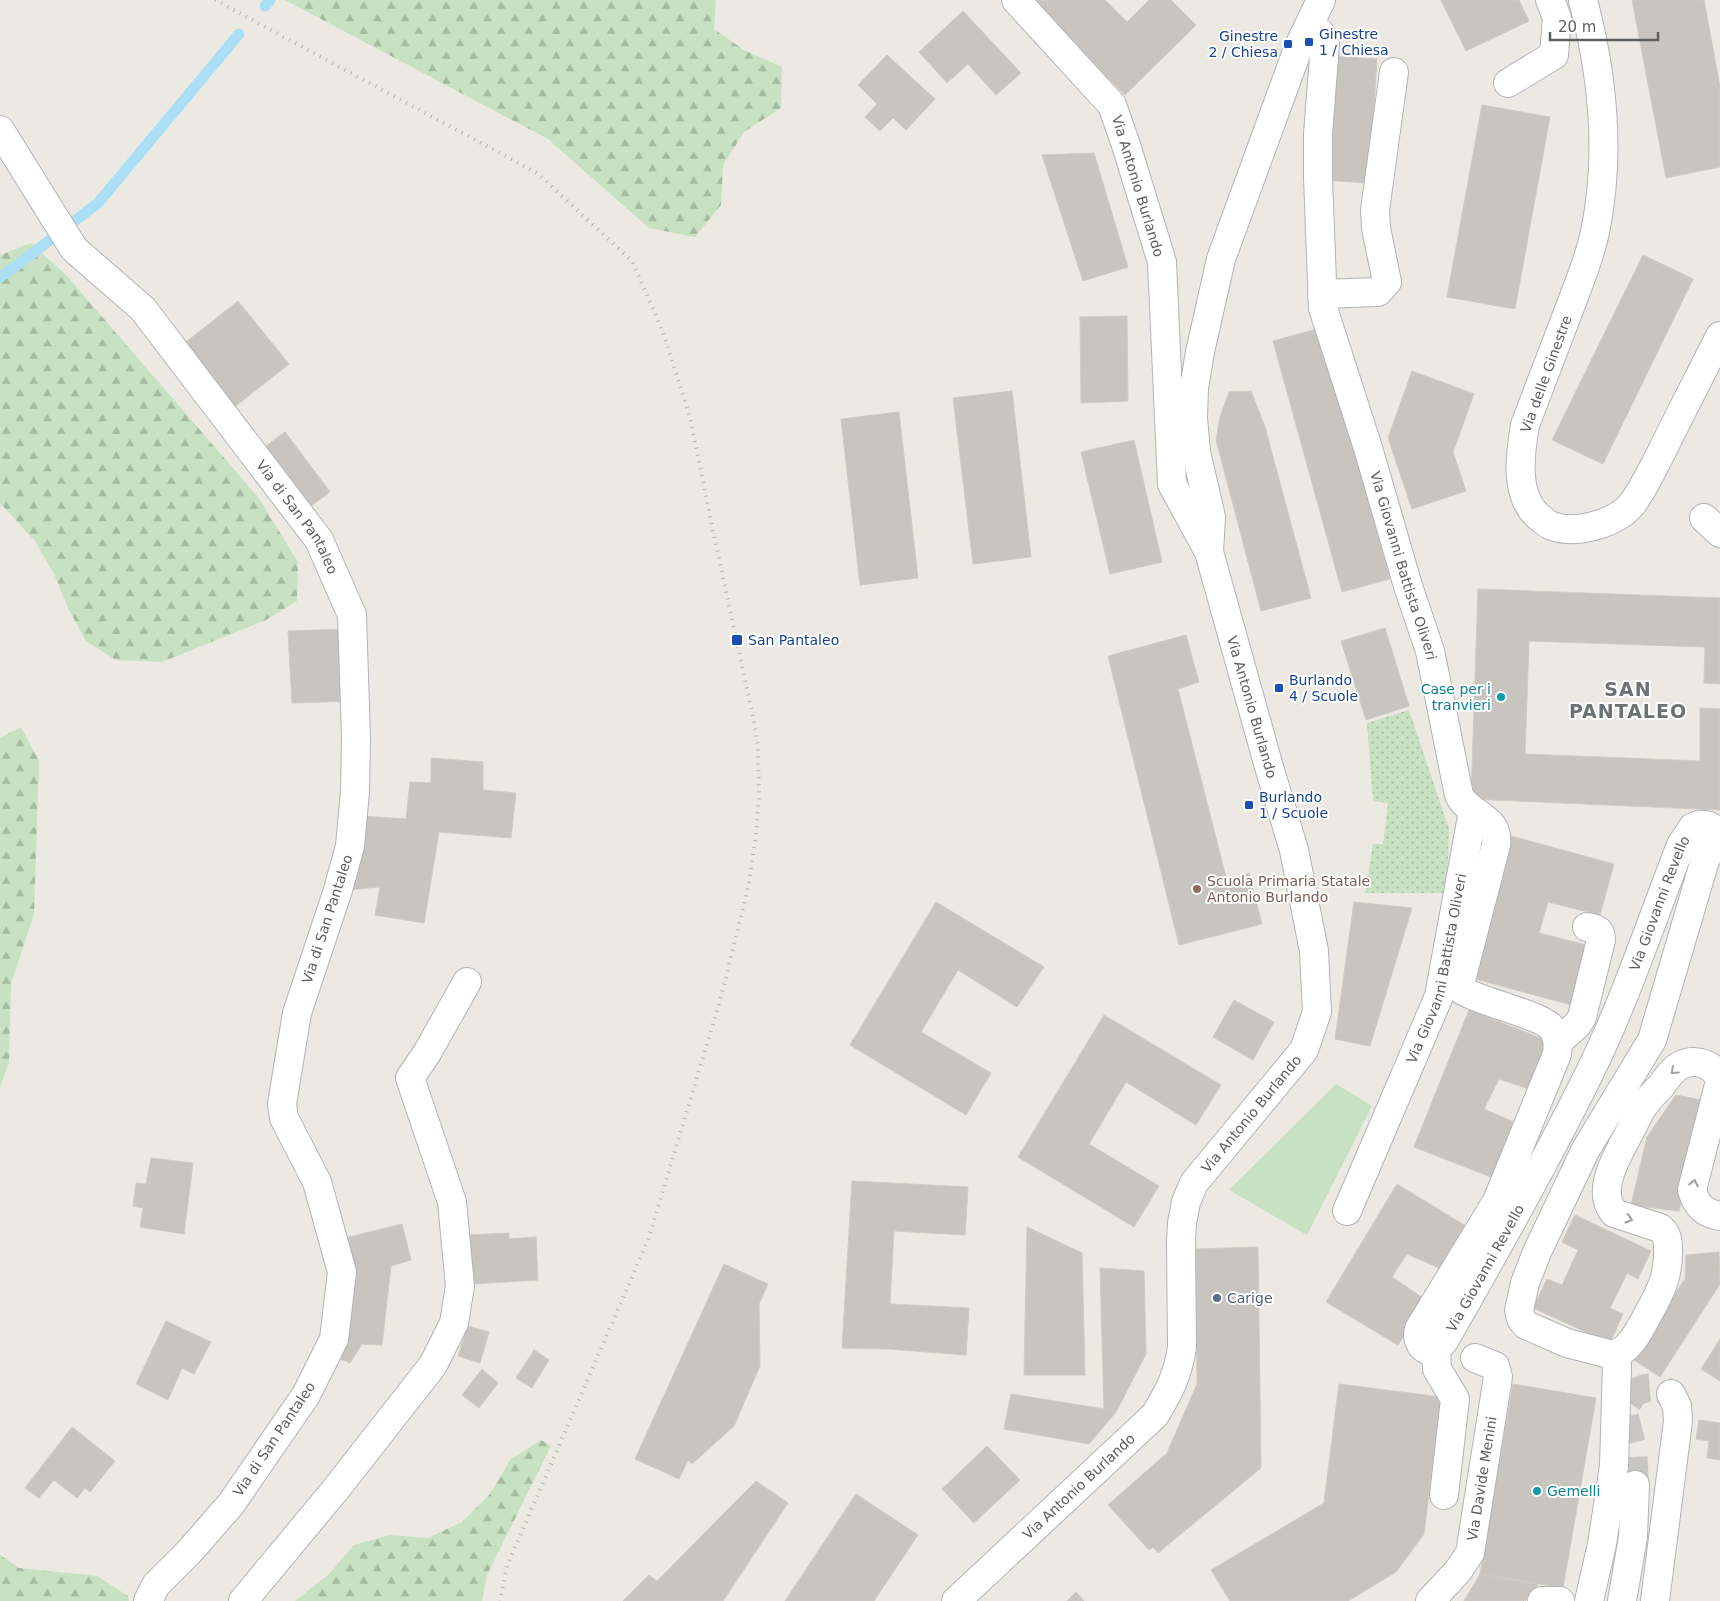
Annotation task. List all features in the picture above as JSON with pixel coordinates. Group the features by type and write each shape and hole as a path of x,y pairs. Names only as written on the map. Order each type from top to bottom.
{"street":[{"name":"Via Antonio Burlando","path":"956,1601 1155,1415 1173,1384 1180,1365 1182,1347 1181,1242 1186,1202 1194,1183 1304,1050 1317,1012 1314,951 1294,850 1209,552 1172,484 1162,262 1112,105 1016,0"},
{"path":"1508,83 1554,55 1557,18 1550,0"},
{"name":"Via delle Ginestre","path":"1583,0 1590,26 1603,116 1604,156 1601,195 1595,234 1582,275 1525,425 1521,447 1523,489 1530,507 1539,517 1552,526 1587,527 1601,524 1614,518 1632,504 1720,336"},
{"path":"1209,552 1211,517 1196,452 1193,418 1194,388 1200,352 1221,259 1300,46 1316,12"},
{"name":"Via Giovanni Battista Oliveri","path":"1316,12 1325,44 1318,160 1323,308 1368,448 1408,586 1430,651 1458,791 1461,799 1473,811 1438,996 1346,1211"},
{"path":"1322,294 1378,292 1387,282 1376,228 1375,210 1394,72"},
{"name":"Via di San Pantaleo","path":"0,130 74,249 142,309 319,540 352,615 356,738 355,792 350,846 338,890 297,1012 282,1104 284,1118 317,1182 335,1241 342,1272 334,1339 306,1395 231,1504 189,1552 156,1585 148,1601"},
{"path":"1473,811 1492,824 1496,829 1497,839 1461,977 1462,990 1473,997 1540,1020 1554,1030 1558,1042 1578,1024 1585,1010 1602,940 1601,933 1598,930 1587,927"},
{"name":"Via Giovanni Revello","path":"1558,1042 1557,1054 1497,1200 1419,1329 1418,1340 1422,1347 1431,1350 1444,1341 1492,1257 1589,1074 1612,1024 1685,838 1693,827 1708,824 1714,828 1719,839 1704,860 1652,1040 1586,1149 1537,1252 1525,1284 1519,1310 1521,1319 1526,1325 1567,1343 1613,1355"},
{"path":"244,1601 336,1489 433,1365 454,1323 460,1286 452,1202 410,1078 467,982"},
{"path":"1589,1601 1602,1544 1614,1466 1617,1366 1613,1355 1624,1350 1637,1333 1660,1292 1668,1267 1667,1239 1660,1228 1614,1213 1608,1202 1608,1181 1614,1162 1642,1109 1671,1073 1678,1066 1685,1064 1700,1063 1708,1065 1714,1069 1720,1081 1692,1190 1702,1209 1710,1214 1720,1216"},
{"path":"1436,1348 1437,1369 1455,1399 1444,1495"},
{"name":"Via Davide Menini","path":"1430,1601 1458,1570 1470,1553 1498,1377 1494,1366 1475,1358"},
{"path":"1656,1601 1678,1421 1677,1406 1671,1394"},
{"path":"1622,1601 1633,1536 1635,1485"},
{"path":"1542,1601 1560,1601"}],"green space":[{"path":"285,0 716,0 714,29 744,50 782,67 781,108 744,132 723,165 721,205 695,237 649,228 548,139"},
{"path":"31,243 66,275 258,497 298,562 297,601 266,620 162,662 116,660 86,641 68,608 54,574 35,541 0,503 0,255"},
{"path":"1409,710 1449,829 1447,893 1365,893 1373,844 1383,844 1388,803 1373,801 1367,723"},
{"path":"21,727 39,761 34,914 11,984 9,1063 0,1087 0,738"},
{"path":"1336,1084 1372,1106 1307,1235 1229,1190"},
{"path":"541,1440 551,1446 487,1575 482,1601 295,1601 329,1574 354,1545 390,1535 428,1538 462,1522 490,1494 510,1460"},
{"path":"0,1555 19,1568 97,1576 128,1596 129,1601 0,1601"}],"building":[{"path":"1031,0 1105,0 1127,22 1149,0 1171,0 1196,25 1125,95"},
{"path":"1441,0 1519,0 1529,21 1466,51"},
{"path":"1632,0 1704,0 1720,87 1720,167 1666,178"},
{"path":"963,11 1021,73 996,95 968,64 947,83 919,52"},
{"path":"887,55 935,99 906,130 893,118 880,131 865,117 877,104 858,85"},
{"path":"1329,56 1377,59 1369,183 1322,180"},
{"path":"1482,105 1550,117 1515,309 1447,297"},
{"path":"1094,153 1128,267 1083,281 1042,155"},
{"path":"1643,255 1693,279 1603,464 1552,440"},
{"path":"238,301 289,364 232,409 181,346"},
{"path":"1127,316 1128,401 1081,403 1080,317"},
{"path":"1321,328 1390,579 1342,592 1273,341"},
{"path":"1412,371 1474,394 1453,452 1466,491 1412,509 1388,438"},
{"path":"1012,391 1031,557 973,564 953,398"},
{"path":"1251,391 1265,427 1311,598 1261,611 1216,440 1220,417 1229,392"},
{"path":"899,412 918,578 860,585 841,419"},
{"path":"285,432 330,492 307,509 262,449"},
{"path":"1134,440 1162,562 1110,574 1081,452"},
{"name":"Case per i tranvieri","path":"1478,589 1720,598 1720,684 1704,683 1705,647 1529,641 1525,754 1700,761 1700,708 1720,709 1720,810 1471,799"},
{"path":"1385,628 1409,706 1366,720 1341,641"},
{"path":"347,629 350,701 292,703 288,631"},
{"path":"1186,635 1199,682 1178,689 1227,881 1249,873 1262,924 1179,945 1108,656"},
{"path":"431,758 483,762 483,790 516,793 511,838 439,832 424,923 375,915 380,887 345,890 361,816 406,819 410,782 431,783"},
{"path":"1511,836 1614,864 1600,915 1548,902 1539,933 1590,946 1575,1006 1472,978"},
{"path":"936,902 1044,967 1017,1007 958,970 921,1032 991,1073 966,1115 850,1045"},
{"path":"1354,902 1412,908 1370,1046 1335,1039"},
{"path":"1234,1000 1274,1022 1253,1060 1213,1037"},
{"path":"1469,1010 1551,1042 1532,1090 1499,1079 1484,1109 1518,1124 1496,1179 1414,1147"},
{"path":"1104,1015 1221,1085 1196,1125 1126,1082 1089,1144 1159,1186 1134,1227 1018,1157"},
{"path":"1676,1095 1706,1101 1679,1211 1631,1205 1647,1137"},
{"path":"151,1158 193,1163 184,1234 140,1227 143,1208 133,1206 136,1183 146,1184"},
{"path":"852,1181 968,1187 965,1235 894,1231 890,1304 969,1308 966,1355 888,1349 842,1348"},
{"path":"1397,1184 1469,1228 1444,1270 1407,1254 1392,1277 1426,1300 1398,1345 1326,1302"},
{"path":"1575,1215 1651,1251 1638,1279 1627,1273 1610,1308 1623,1314 1610,1343 1533,1308 1547,1279 1562,1285 1578,1250 1562,1242"},
{"path":"402,1224 411,1260 391,1266 382,1345 362,1344 350,1363 335,1357 345,1238"},
{"path":"1027,1227 1082,1253 1085,1375 1024,1375"},
{"path":"509,1233 509,1239 536,1237 538,1280 473,1284 468,1235"},
{"path":"1258,1247 1261,1468 1158,1553 1153,1547 1149,1550 1108,1505 1167,1453 1197,1384 1196,1249"},
{"path":"1719,1252 1720,1284 1660,1377 1631,1358 1685,1279 1686,1255"},
{"path":"724,1264 768,1284 759,1304 760,1366 734,1426 692,1464 688,1460 679,1479 635,1459"},
{"path":"1100,1268 1144,1271 1146,1354 1116,1412 1104,1409"},
{"path":"166,1321 211,1342 194,1374 182,1368 168,1400 136,1384"},
{"path":"468,1326 489,1332 480,1363 458,1356"},
{"path":"1720,1339 1720,1381 1701,1369"},
{"path":"534,1350 549,1360 532,1388 516,1378"},
{"path":"482,1369 498,1383 479,1408 462,1395"},
{"path":"1339,1384 1441,1397 1424,1534 1396,1572 1348,1601 1230,1601 1211,1570 1324,1503"},
{"name":"Gemelli","path":"1513,1384 1596,1398 1563,1588 1480,1574"},
{"path":"1011,1394 1116,1412 1089,1444 1004,1429"},
{"path":"1699,1420 1720,1423 1720,1460 1707,1458 1709,1441 1696,1439"},
{"path":"72,1427 115,1461 90,1492 85,1488 77,1498 54,1480 39,1498 25,1488"},
{"path":"987,1446 1020,1480 974,1523 942,1489"},
{"path":"756,1481 788,1503 723,1601 623,1601 649,1575 657,1581"},
{"path":"856,1494 918,1535 874,1601 785,1601"},
{"path":"1480,1574 1538,1584 1525,1601 1464,1601"},
{"path":"1076,1592 1084,1601 1067,1601"}],"waterway":[{"path":"265,6 270,0"},
{"path":"0,277 98,203 239,34"}],"tunnel":[{"path":"1635,1485 1633,1449 1625,1417 1628,1402 1635,1392 1646,1388 1658,1387 1671,1394"}],"railway":[{"path":"215,0 537,173 632,261 663,332 690,417 752,712 758,746 759,796 756,835 748,888 720,1001 648,1240 507,1566 500,1601"}],"place":[{"name":"Ginestre 1 / Chiesa","path":"1309,42"},
{"name":"Ginestre 2 / Chiesa","path":"1288,44"},
{"name":"San Pantaleo","path":"737,640"},
{"name":"Burlando 4 / Scuole","path":"1279,688"},
{"name":"Case per i tranvieri","path":"1501,697"},
{"name":"Burlando 1 / Scuole","path":"1249,805"},
{"name":"Scuola Primaria Statale Antonio Burlando","path":"1197,889"},
{"name":"Carige","path":"1217,1298"},
{"name":"Gemelli","path":"1537,1491"}],"district":[{"name":"SAN PANTALEO","path":"1628,700"}]}
